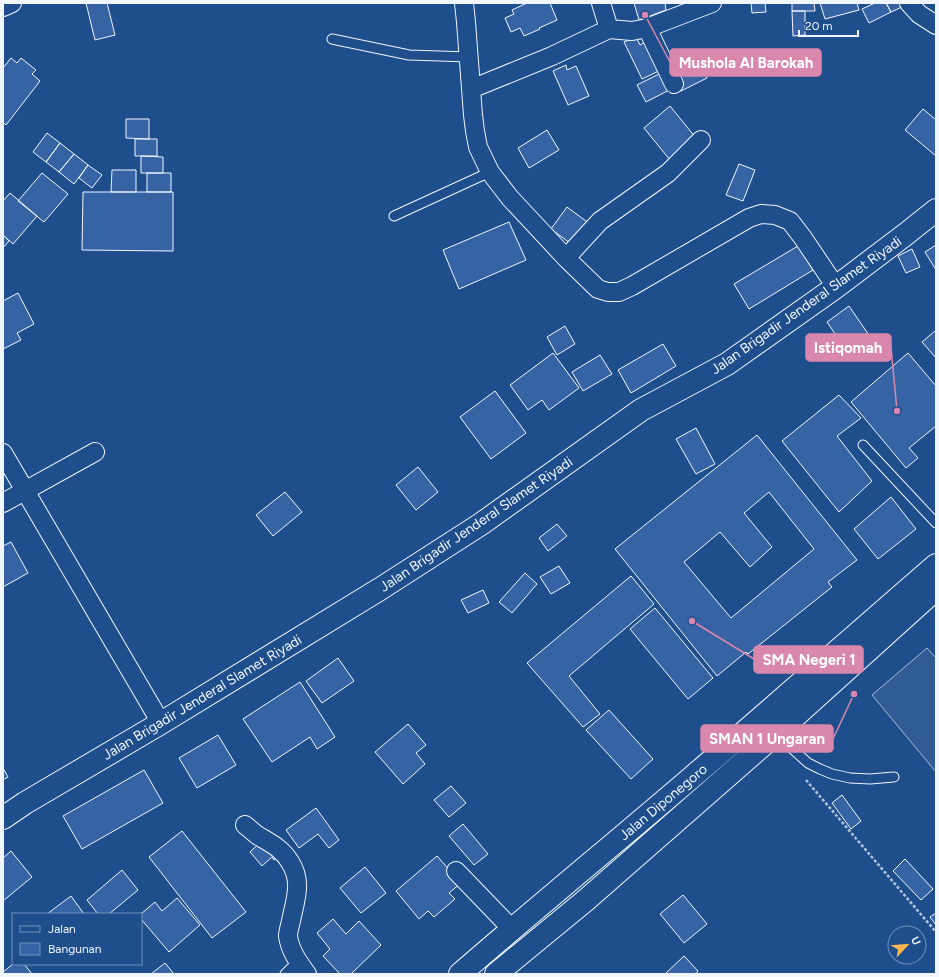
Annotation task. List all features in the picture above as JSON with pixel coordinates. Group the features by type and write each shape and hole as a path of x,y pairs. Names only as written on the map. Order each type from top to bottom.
{"main road":[{"name":"Jalan Brigadir Jenderal Slamet Riyadi","path":"3,818 25,803 161,723 380,589 468,533 641,410 726,364 836,287 936,210"},
{"name":"Jalan Diponegoro","path":"496,974 586,900 776,734 830,672 936,565"},
{"name":"Jalan Diponegoro","path":"460,974 731,744 830,672 936,589"},
{"path":"731,744 745,761"}],"street":[{"path":"3,7 12,3"},
{"path":"464,3 473,115 478,147 490,172 510,198 566,258 598,289 608,292 619,292 632,286 749,218 761,214 775,215 790,222 803,238 836,287"},
{"path":"601,3 608,28"},
{"path":"471,88 552,56 608,28 632,31 647,28 712,3"},
{"path":"909,3 919,14 936,25"},
{"path":"647,28 674,84"},
{"path":"566,258 600,221 668,173 701,140"},
{"path":"3,503 95,452"},
{"path":"3,453 161,723"},
{"path":"245,825 256,834 276,846 289,860 296,872 298,883 288,935 291,948 308,974"},
{"path":"456,872 512,929"}],"lane":[{"path":"332,39 409,55 469,57"},
{"path":"394,216 490,172"},
{"path":"863,445 936,523"},
{"path":"776,734 808,763 832,774 850,778 870,779 894,777"},
{"path":"285,974 291,968 296,974"}],"path":[{"path":"802,775 936,932"}],"shaded area":[{"path":"927,648 936,658 936,772 872,695"}],"building":[{"path":"86,3 107,3 115,35 95,40"},
{"path":"527,3 550,3 557,20 524,36 520,28 511,32 505,18 514,14 512,10"},
{"path":"634,3 665,3 666,10 639,20"},
{"path":"751,3 765,3 766,12 752,13"},
{"path":"792,3 814,3 815,11 792,11"},
{"path":"820,3 857,3 859,10 825,19"},
{"path":"875,3 886,3 891,12 869,23 862,9"},
{"path":"886,3 902,3 904,6 891,12"},
{"path":"792,11 805,11 805,35 793,36"},
{"path":"636,37 640,45 649,40 663,69 642,79 624,42"},
{"path":"11,58 17,63 21,58 36,70 32,74 40,81 6,125 3,122 3,68"},
{"path":"700,62 707,78 681,91 673,76"},
{"path":"566,65 567,70 576,66 589,96 568,105 553,71"},
{"path":"665,71 673,88 646,102 637,85"},
{"path":"670,106 696,138 670,160 644,128"},
{"path":"923,109 936,120 936,156 905,130"},
{"path":"126,119 149,119 149,139 126,138"},
{"path":"547,130 559,150 529,168 518,148"},
{"path":"47,133 60,143 46,162 33,152"},
{"path":"135,139 157,139 157,156 135,156"},
{"path":"60,143 74,154 59,172 46,162"},
{"path":"74,154 88,165 74,184 59,172"},
{"path":"141,156 163,157 163,173 141,173"},
{"path":"739,164 755,170 743,201 726,195"},
{"path":"88,165 102,175 92,188 79,178"},
{"path":"112,170 136,170 136,192 111,192"},
{"path":"42,173 68,194 44,222 18,201"},
{"path":"147,173 171,173 171,192 147,192"},
{"path":"83,192 173,192 173,251 82,250"},
{"path":"10,193 37,216 13,244 3,235 3,201"},
{"path":"567,207 590,224 574,246 551,229"},
{"path":"509,222 526,260 459,289 443,250"},
{"path":"3,235 9,241 3,248"},
{"path":"936,245 936,270 925,252"},
{"path":"798,246 813,270 749,309 734,284"},
{"path":"912,249 920,267 906,273 898,256"},
{"path":"18,293 34,324 17,333 21,340 3,349 3,301"},
{"path":"849,306 873,341 850,356 827,322"},
{"path":"565,326 575,344 557,355 547,337"},
{"path":"936,330 936,358 922,342"},
{"path":"663,344 676,366 631,393 618,370"},
{"path":"553,353 579,388 549,410 542,400 528,410 510,385"},
{"path":"908,353 936,386 936,426 909,448 918,458 906,468 851,402"},
{"path":"600,355 612,374 583,391 572,372"},
{"path":"495,391 526,433 491,459 460,417"},
{"path":"839,395 861,418 837,436 872,481 839,512 782,441"},
{"path":"696,428 715,464 696,474 676,439"},
{"path":"757,435 857,560 828,582 832,587 748,654 746,652 717,676 615,549","holes":["769,492 814,549 731,618 684,562 720,532 750,567 772,547 744,513"]},
{"path":"418,467 438,492 416,510 396,485"},
{"path":"285,492 302,512 273,536 256,515"},
{"path":"891,497 916,529 878,559 854,529"},
{"path":"557,524 567,536 548,551 539,538"},
{"path":"11,542 28,573 3,587 3,546"},
{"path":"559,566 570,583 551,594 540,577"},
{"path":"525,573 537,584 512,613 499,602"},
{"path":"631,576 654,604 569,676 600,714 583,727 527,663"},
{"path":"483,590 489,603 468,613 461,600"},
{"path":"655,608 713,678 688,699 630,629"},
{"path":"338,658 354,681 322,703 306,681"},
{"path":"300,682 335,737 317,749 310,737 272,762 243,719"},
{"path":"609,710 653,759 631,779 586,730"},
{"path":"408,724 426,745 416,753 425,764 403,784 375,752"},
{"path":"218,735 236,765 197,788 179,758"},
{"path":"3,768 8,777 3,780"},
{"path":"144,770 163,803 82,849 63,816"},
{"path":"451,786 466,803 449,817 434,800"},
{"path":"842,795 861,821 851,829 832,803"},
{"path":"316,808 339,840 329,848 318,834 299,848 286,830"},
{"path":"463,824 488,854 474,865 449,836"},
{"path":"182,831 246,912 212,938 149,857"},
{"path":"262,841 278,857 274,860 272,857 262,866 250,852"},
{"path":"11,851 32,877 3,901 3,858"},
{"path":"437,856 461,883 449,893 455,899 434,917 428,911 419,919 396,891"},
{"path":"905,859 933,889 921,900 893,871"},
{"path":"365,867 386,893 361,913 340,888"},
{"path":"122,870 138,890 110,913 97,913 87,900"},
{"path":"683,895 707,924 684,943 660,914"},
{"path":"71,896 83,913 48,913"},
{"path":"177,898 200,925 169,952 142,920 142,913 155,902 162,911"},
{"path":"936,913 936,925 930,917"},
{"path":"333,919 346,934 359,921 381,945 351,974 340,974 323,956 330,949 317,933"},
{"path":"684,956 698,971 696,974 665,974"},
{"path":"165,963 174,974 151,974"},
{"path":"12,965 25,965 32,974 3,974 3,972"}],"place":[{"name":"Mushola Al Barokah","path":"645,15"},
{"name":"Istiqomah","path":"897,411"},
{"name":"SMA Negeri 1","path":"692,621"},
{"name":"SMAN 1 Ungaran","path":"854,694"}]}
